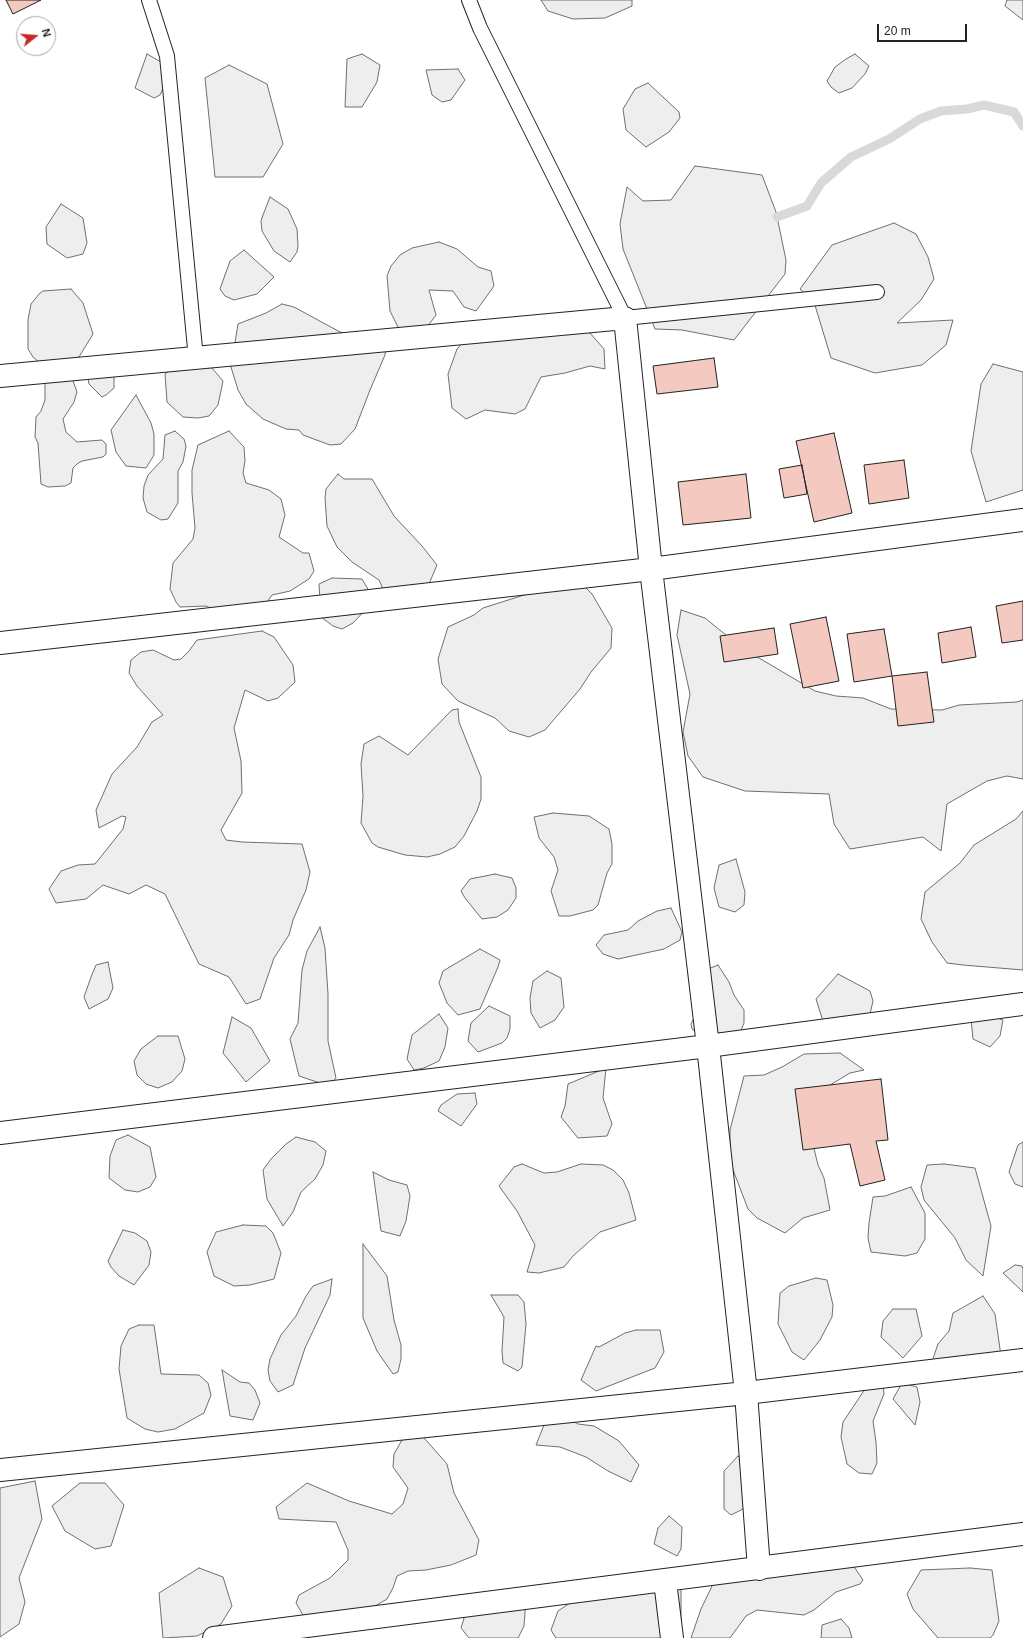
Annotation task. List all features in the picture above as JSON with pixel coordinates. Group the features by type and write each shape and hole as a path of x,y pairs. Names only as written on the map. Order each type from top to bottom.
{"street":[{"path":"0,376 625,318 651,569 708,1046 746,1393 759,1569"},
{"path":"0,643 651,569 1023,520"},
{"path":"0,1133 708,1046 1023,1004"},
{"path":"0,1470 746,1393 1023,1360"},
{"path":"214,1638 1023,1534"},
{"path":"665,1581 672,1638"}],"lane":[{"path":"149,0 167,56 196,359"},
{"path":"469,0 480,28 625,318 877,292"}],"shaded area":[{"path":"541,0 632,0 632,6 605,18 573,19 548,11"},
{"path":"1007,0 1023,0 1023,20 1005,6"},
{"path":"147,54 161,62 165,84 160,95 154,98 135,88"},
{"path":"362,54 380,65 377,82 362,107 345,107 347,59"},
{"path":"855,54 869,66 865,74 852,88 839,93 831,87 827,81 835,67"},
{"path":"229,65 267,84 283,144 263,177 215,177 205,78"},
{"path":"458,69 465,80 451,100 442,102 432,95 426,70"},
{"path":"648,83 679,112 680,118 669,132 646,147 626,130 623,109 635,89"},
{"path":"695,166 762,175 776,212 786,260 785,274 734,340 682,330 655,329 623,249 620,224 627,187 643,201 671,200"},
{"path":"270,197 288,209 297,229 297,252 290,262 274,251 262,231 261,221"},
{"path":"61,204 83,218 87,243 83,254 67,258 47,244 46,227"},
{"path":"894,223 916,234 928,257 934,279 921,300 897,323 953,320 946,345 922,365 875,373 831,358 814,302 800,289 832,245"},
{"path":"439,242 457,249 478,267 491,271 494,286 476,311 464,307 453,291 429,290 436,315 419,338 400,331 390,311 387,276 391,266 400,255 412,248"},
{"path":"244,250 274,277 257,294 234,300 225,296 220,289 230,261"},
{"path":"71,289 83,303 93,334 79,357 61,363 39,362 33,357 28,349 28,320 31,304 43,291"},
{"path":"282,304 294,307 340,332 386,344 385,355 355,429 341,444 330,445 303,435 299,430 286,429 263,419 246,404 238,390 231,367 238,324 266,313"},
{"path":"560,322 590,333 604,349 605,369 590,366 565,373 541,377 525,409 515,414 485,410 466,419 452,408 448,374 457,349 464,341"},
{"path":"185,357 206,361 223,381 218,405 209,416 198,418 183,417 167,402 165,374"},
{"path":"993,364 1023,372 1023,490 986,502 971,451 981,384"},
{"path":"114,368 114,388 102,397 89,384 87,373"},
{"path":"72,378 77,392 74,402 63,419 66,432 77,442 102,440 106,444 106,454 103,457 82,461 77,464 73,468 71,483 65,486 48,487 41,484 38,443 35,437 36,417 41,411 45,400 45,380"},
{"path":"136,395 151,423 154,434 154,455 146,468 126,466 116,452 111,430"},
{"path":"175,431 184,439 186,446 183,462 178,471 178,503 168,519 161,520 147,512 143,498 144,486 148,475 163,459 165,435"},
{"path":"229,431 244,447 245,461 243,473 246,483 269,490 281,499 285,515 279,537 303,553 309,553 314,571 309,579 290,591 272,595 252,624 239,628 223,619 217,611 206,606 180,607 170,589 173,563 193,539 195,528 192,470 198,445"},
{"path":"338,474 344,479 372,479 394,516 422,546 437,565 429,584 383,589 379,580 352,562 337,547 327,526 325,498 326,489"},
{"path":"332,578 362,579 369,591 368,607 353,623 342,629 333,626 321,617 319,584"},
{"path":"583,585 592,594 612,628 611,648 591,672 580,689 545,730 529,737 509,731 495,718 458,701 442,684 438,659 448,627 474,615 483,608 524,595"},
{"path":"681,610 705,618 742,648 815,691 836,696 863,698 891,709 942,710 959,705 1017,702 1023,700 1023,779 1007,776 987,781 947,804 941,851 923,837 850,849 834,824 829,794 745,791 703,777 688,756 683,732 690,694 677,635"},
{"path":"262,631 274,637 293,665 295,682 278,698 268,701 245,690 234,728 241,761 242,793 221,830 226,840 302,844 310,872 306,890 293,920 289,935 274,958 260,999 246,1004 229,977 199,964 165,894 146,885 129,894 103,885 86,899 56,903 49,889 61,871 78,865 95,864 123,829 126,817 122,816 99,828 96,810 112,774 137,747 152,722 163,715 137,686 129,673 131,660 141,652 153,650 174,660 181,659 197,640"},
{"path":"458,709 459,722 481,777 481,799 477,811 464,836 455,847 440,854 427,857 405,855 378,847 372,843 361,823 363,796 361,764 364,744 379,736 408,755 452,710"},
{"path":"1023,811 1023,970 947,963 932,942 921,919 925,892 960,863 974,845 1016,819"},
{"path":"553,813 589,816 609,829 612,844 612,864 607,873 598,905 593,910 570,916 559,916 551,891 558,870 554,857 539,838 534,817"},
{"path":"736,859 745,892 744,905 735,912 719,907 714,888 719,865"},
{"path":"495,874 512,878 516,888 516,898 508,910 497,917 482,919 461,891 470,879"},
{"path":"671,908 682,932 680,940 664,949 618,959 603,954 596,945 604,935 628,930 638,921 657,911"},
{"path":"320,927 325,948 328,994 328,1041 336,1078 329,1086 299,1076 290,1039 298,1023 302,970 307,951"},
{"path":"480,949 500,960 498,967 480,1009 458,1015 447,1003 439,983 443,971"},
{"path":"108,962 113,988 108,999 89,1009 84,997 91,977 96,965"},
{"path":"718,965 744,1010 744,1023 739,1035 717,1048 692,1029 691,1024 701,1003 696,974"},
{"path":"547,971 561,978 564,1007 555,1020 540,1028 531,1013 530,998 533,981"},
{"path":"838,974 870,991 873,1001 870,1014 829,1029 822,1018 816,999"},
{"path":"489,1006 510,1016 510,1029 507,1038 502,1043 478,1052 468,1041 471,1023"},
{"path":"439,1014 448,1028 445,1047 439,1061 424,1068 414,1070 407,1059 412,1035"},
{"path":"991,1016 1003,1020 1000,1036 990,1047 973,1039 971,1019"},
{"path":"232,1017 251,1028 270,1061 246,1082 223,1053"},
{"path":"158,1036 178,1036 185,1059 182,1071 172,1082 158,1088 146,1084 137,1075 134,1061 141,1049"},
{"path":"840,1053 864,1070 850,1073 807,1099 808,1124 818,1165 824,1178 830,1210 803,1218 785,1233 757,1218 748,1209 730,1162 730,1130 744,1076 764,1075 782,1067 804,1054"},
{"path":"606,1068 603,1098 612,1124 607,1136 578,1138 561,1117 565,1106 568,1084"},
{"path":"475,1093 477,1104 461,1126 438,1111 441,1105 457,1094"},
{"path":"128,1135 150,1147 156,1177 150,1187 138,1192 125,1190 109,1178 110,1156 116,1140"},
{"path":"296,1137 315,1142 326,1151 323,1165 315,1179 301,1192 293,1212 283,1226 267,1199 263,1170 271,1159 286,1144"},
{"path":"1023,1142 1023,1187 1015,1184 1009,1172 1018,1145"},
{"path":"522,1164 544,1173 557,1172 581,1164 603,1165 613,1170 623,1180 629,1193 636,1220 600,1232 573,1256 564,1267 539,1273 527,1272 535,1245 517,1211 499,1186 514,1167"},
{"path":"944,1164 975,1168 991,1226 983,1276 966,1260 955,1238 924,1200 921,1187 927,1165"},
{"path":"373,1172 389,1180 407,1185 410,1196 406,1221 400,1236 381,1231"},
{"path":"911,1187 925,1213 925,1239 917,1253 905,1256 871,1252 868,1238 873,1197 885,1196"},
{"path":"243,1225 266,1226 273,1233 281,1253 274,1279 250,1285 234,1286 214,1276 207,1252 216,1232"},
{"path":"123,1230 135,1233 147,1241 151,1252 149,1265 134,1285 119,1276 108,1261"},
{"path":"363,1244 387,1276 394,1320 401,1345 401,1359 398,1372 393,1374 377,1351 363,1318"},
{"path":"1015,1265 1022,1266 1023,1269 1023,1292 1003,1273"},
{"path":"816,1278 827,1280 833,1305 832,1317 820,1340 804,1360 792,1352 778,1324 780,1293 789,1286"},
{"path":"332,1279 330,1295 305,1348 293,1385 278,1392 270,1381 268,1370 270,1359 281,1335 296,1316 313,1286"},
{"path":"491,1295 518,1295 524,1302 526,1324 522,1367 518,1371 503,1363 502,1351 504,1317"},
{"path":"983,1296 995,1314 1001,1356 965,1379 929,1370 938,1344 949,1331 953,1313"},
{"path":"893,1309 916,1309 922,1336 903,1358 881,1337 883,1321"},
{"path":"139,1325 154,1325 161,1374 199,1375 208,1383 211,1395 204,1413 175,1429 158,1432 145,1429 127,1418 119,1369 121,1346 129,1329"},
{"path":"636,1330 660,1330 664,1352 655,1368 596,1391 581,1380 596,1346 599,1347 625,1333"},
{"path":"222,1370 240,1382 249,1383 255,1390 260,1403 253,1420 230,1416"},
{"path":"902,1383 917,1387 920,1402 915,1425 893,1399"},
{"path":"883,1385 884,1394 873,1421 877,1463 872,1474 859,1473 847,1464 841,1437 843,1422 867,1386"},
{"path":"567,1418 578,1424 594,1426 619,1441 639,1465 631,1482 608,1471 586,1457 560,1447 536,1445 544,1425"},
{"path":"418,1431 447,1464 454,1493 479,1540 476,1555 451,1565 426,1570 408,1571 397,1576 387,1599 360,1615 308,1624 296,1603 299,1595 330,1578 348,1560 348,1550 336,1522 279,1519 276,1507 307,1483 349,1501 392,1514 403,1504 408,1488 393,1467 394,1454 402,1440"},
{"path":"738,1456 747,1464 752,1496 743,1509 731,1515 724,1509 724,1471"},
{"path":"35,1481 42,1519 19,1578 25,1602 19,1624 0,1637 0,1488"},
{"path":"80,1483 105,1483 124,1505 111,1546 95,1549 65,1531 52,1506"},
{"path":"669,1516 682,1527 681,1549 677,1556 654,1544 658,1528"},
{"path":"846,1555 863,1580 860,1584 836,1592 814,1610 804,1615 757,1610 746,1616 730,1638 691,1638 701,1609 713,1584"},
{"path":"199,1568 223,1577 232,1606 221,1624 197,1636 163,1638 159,1593"},
{"path":"970,1568 992,1570 999,1621 993,1635 990,1638 938,1638 913,1609 907,1594 921,1570"},
{"path":"609,1577 681,1587 682,1638 556,1638 551,1630 558,1611"},
{"path":"526,1599 524,1626 518,1638 469,1638 461,1628 468,1605"},
{"path":"841,1619 849,1628 852,1638 821,1638 822,1625"}],"building":[{"path":"6,0 41,0 13,14"},
{"path":"714,358 718,387 657,394 653,366"},
{"path":"834,433 852,513 814,522 796,441"},
{"path":"904,460 909,498 869,504 864,465"},
{"path":"802,465 807,494 784,498 779,469"},
{"path":"746,474 751,518 683,525 678,482"},
{"path":"1023,601 1023,640 1002,643 996,606"},
{"path":"826,617 839,681 803,688 790,624"},
{"path":"971,627 976,657 942,663 938,633"},
{"path":"774,628 778,654 724,662 720,636"},
{"path":"884,629 892,676 854,682 847,634"},
{"path":"927,672 934,722 898,726 892,676"},
{"path":"881,1079 888,1140 876,1141 885,1180 860,1186 850,1144 803,1150 795,1089"}],"waterway":[{"path":"777,217 807,206 821,183 851,157 889,139 920,119 941,111 967,109 984,105 1014,112 1023,126"}]}
